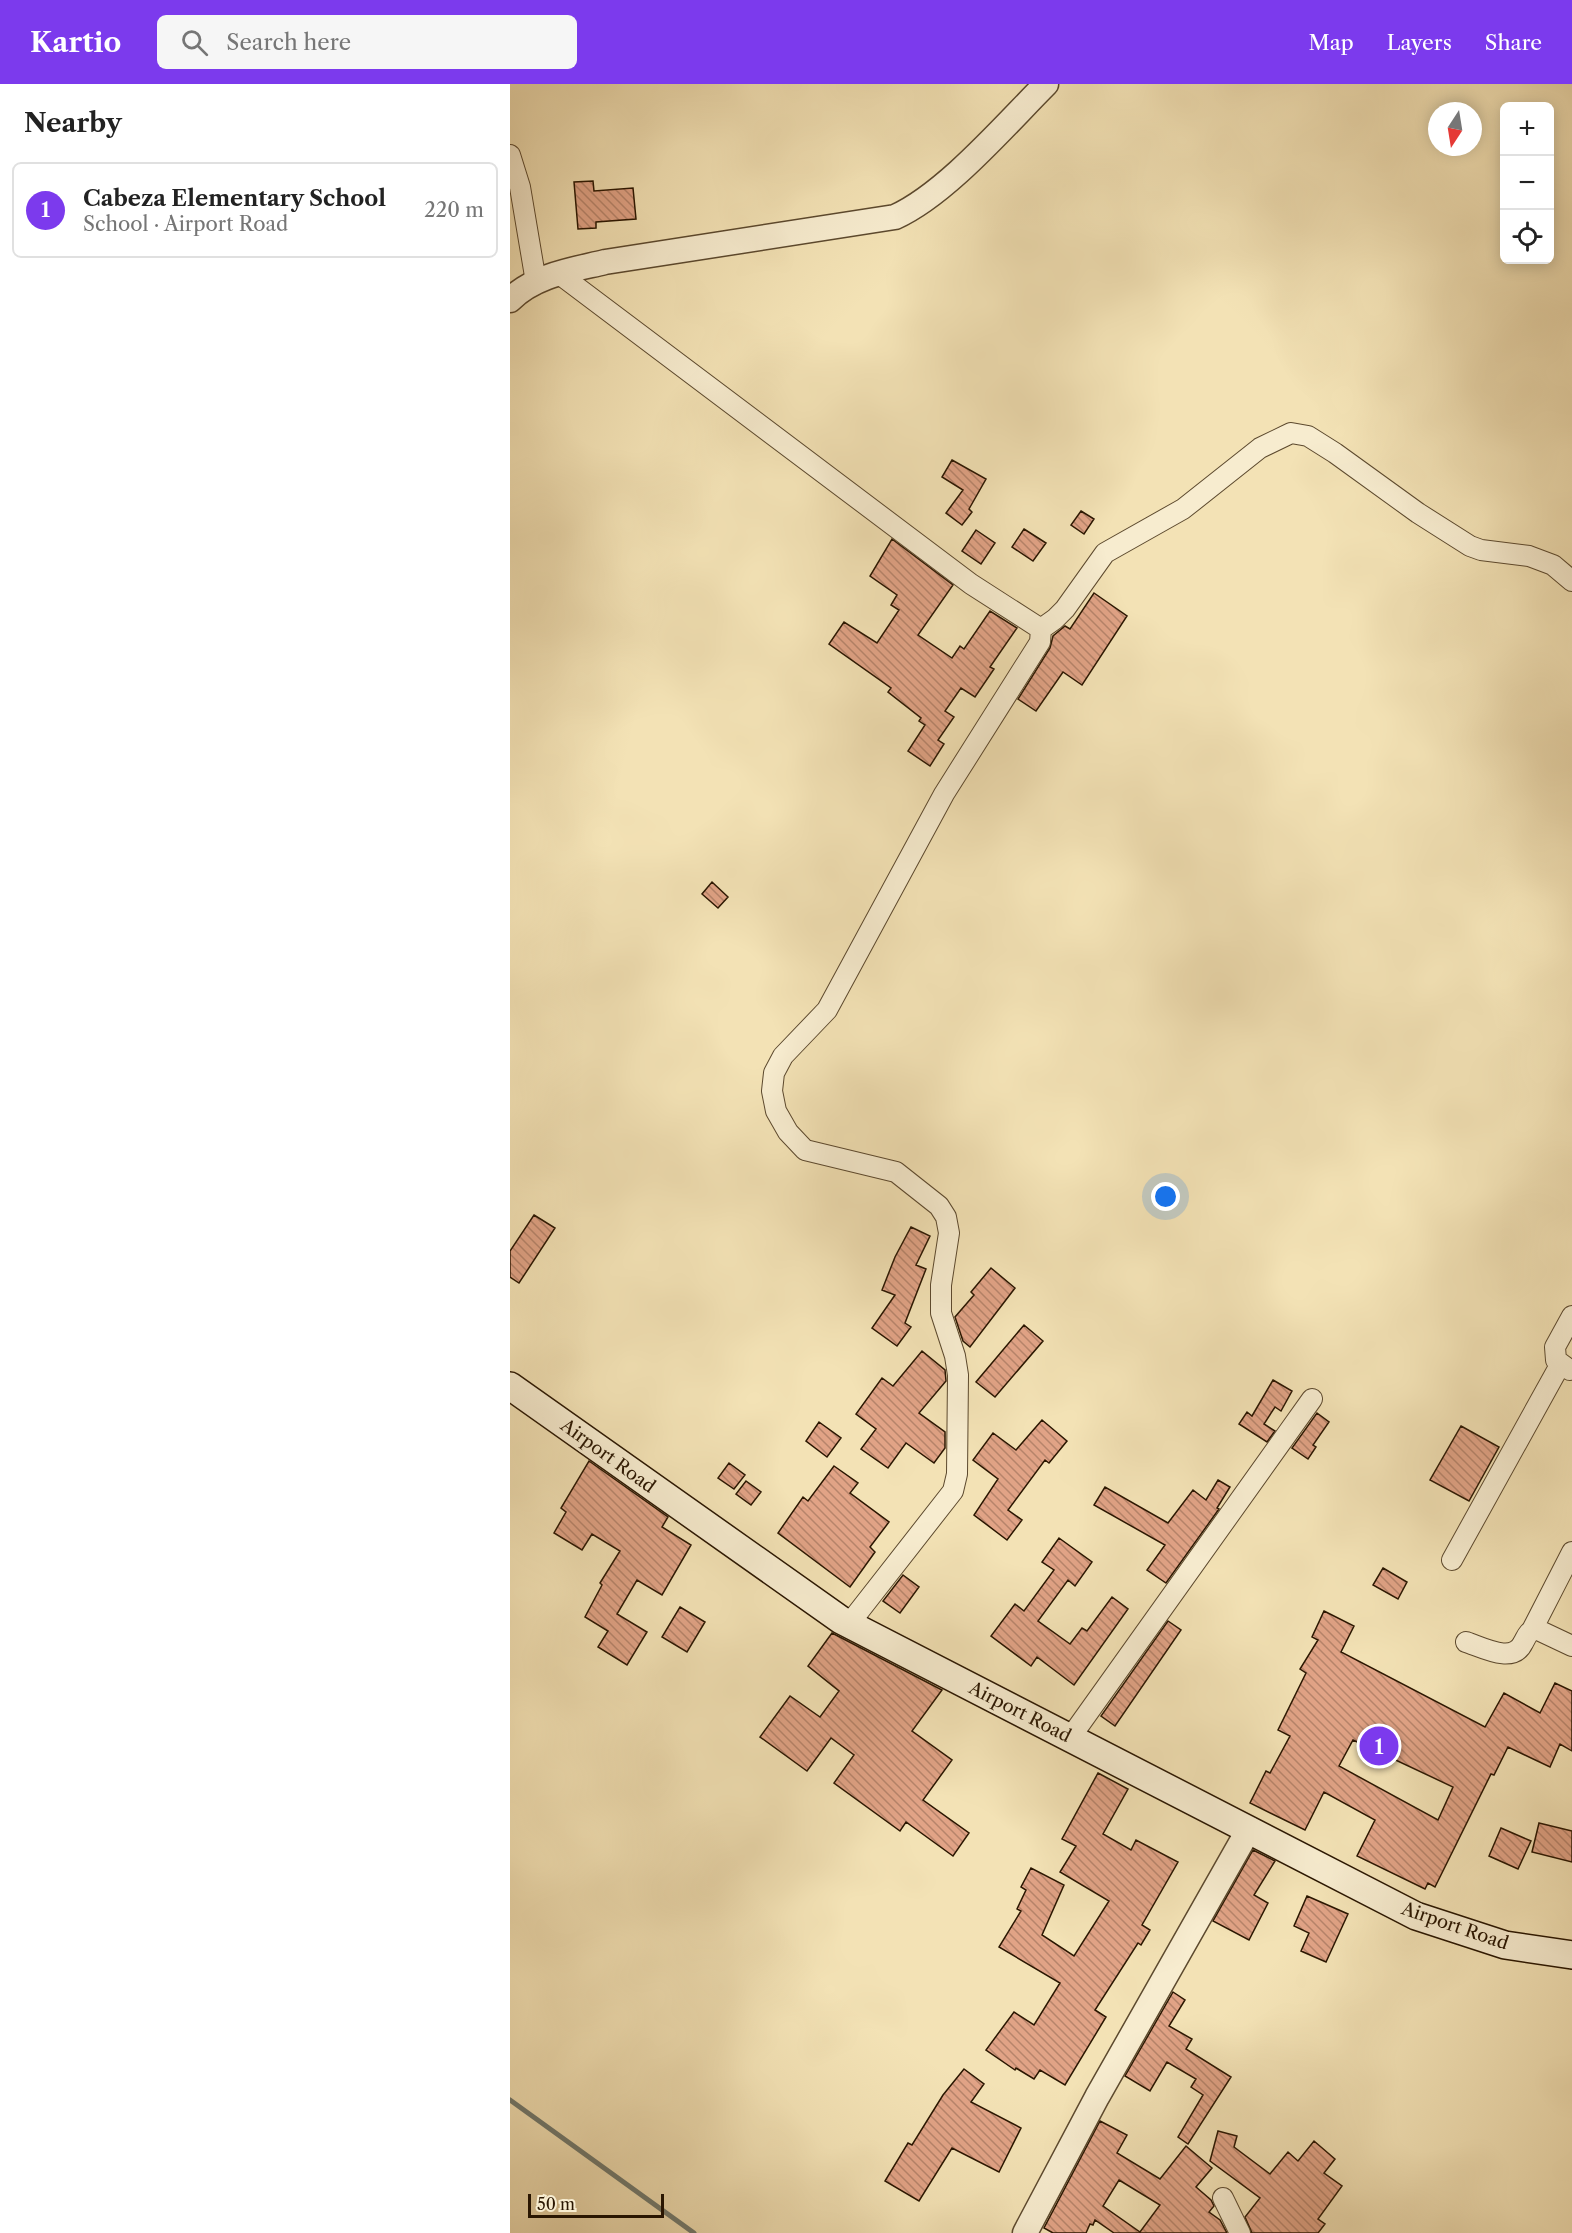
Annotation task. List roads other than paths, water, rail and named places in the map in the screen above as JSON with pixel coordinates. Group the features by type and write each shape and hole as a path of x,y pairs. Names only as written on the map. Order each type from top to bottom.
{"main road":[{"name":"Airport Road","path":"510,1386 809,1599 849,1624 1416,1916 1505,1945 1572,1955"}],"street":[{"path":"510,300 547,277 638,257 895,217 925,200 992,140 1046,84"},
{"path":"510,155 547,277 970,584 1041,628"},
{"path":"1041,628 1055,620 1065,609 1105,553 1184,509 1260,448 1291,433 1308,436 1335,453 1418,513 1470,546 1481,550 1529,556 1553,566 1572,581"},
{"path":"849,1624 952,1491 957,1474 958,1375 955,1356 940,1313 948,1226 939,1206 896,1172 815,1154 797,1143 776,1111 772,1090 774,1073 783,1056 827,1010 944,794 1040,642 1041,628"},
{"path":"1452,1560 1566,1368 1554,1351 1572,1316"},
{"path":"1070,1738 1312,1399"},
{"path":"1466,1642 1506,1654 1515,1654 1519,1651 1572,1552"},
{"path":"1532,1630 1542,1631 1572,1646"},
{"path":"1025,2233 1097,2097 1249,1829"},
{"path":"1223,2198 1240,2233"}],"waterway":[{"path":"510,2100 694,2233"}],"place":[{"name":"Cabeza Elementary School","path":"1379,1746"}]}
